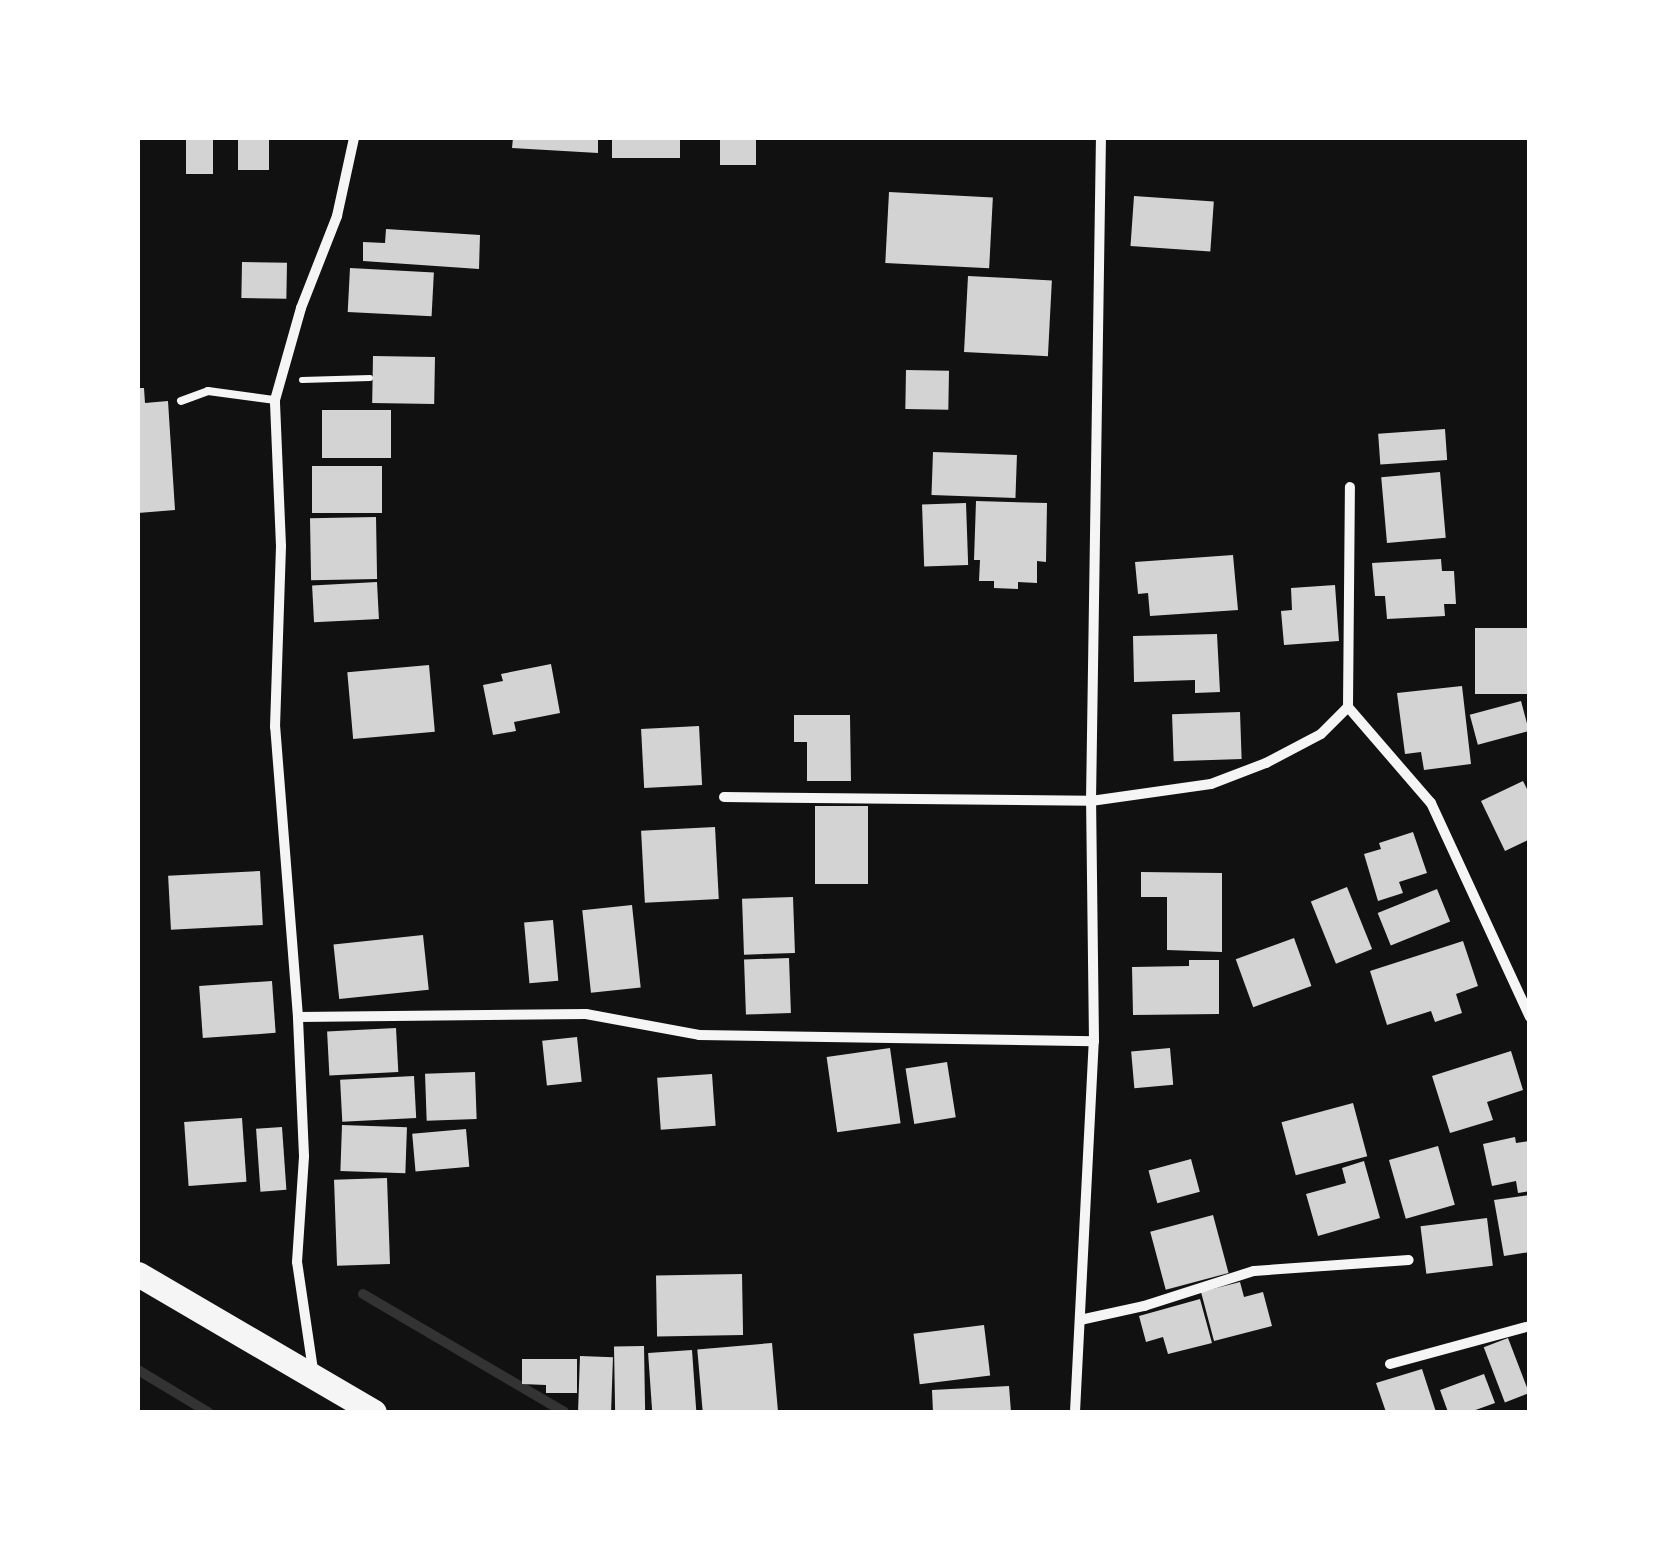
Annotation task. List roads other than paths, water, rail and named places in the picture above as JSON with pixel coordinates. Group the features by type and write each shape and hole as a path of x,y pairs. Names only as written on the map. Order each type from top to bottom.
{"main road":[{"path":"138,1274 368,1411"}],"street":[{"path":"314,1376 297,1262 304,1156 298,1017 275,727 281,546 275,400 278,378 337,216 354,138"},
{"path":"1074,1412 1094,1041 1090,800 1101,138"},
{"path":"1350,487 1348,707 1431,804 1530,1016"},
{"path":"724,797 1090,800 1229,777 1321,734 1348,707"},
{"path":"298,1017 586,1014 698,1035 1094,1041"},
{"path":"1080,1320 1144,1306 1254,1271 1409,1260"},
{"path":"1390,1364 1530,1326"}],"lane":[{"path":"182,401 208,391 275,400"}],"waterway":[{"path":"363,1294 564,1412"},
{"path":"138,1370 208,1412"}]}
